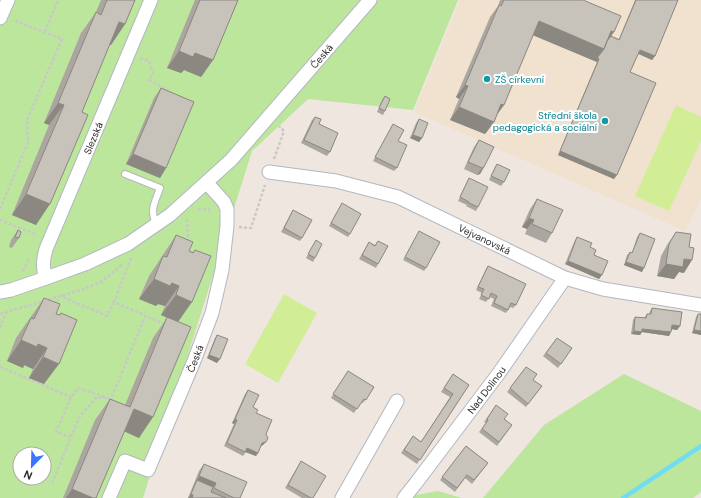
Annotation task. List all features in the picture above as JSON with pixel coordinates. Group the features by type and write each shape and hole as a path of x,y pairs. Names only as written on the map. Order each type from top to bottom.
{"street":[{"path":"1,16 8,0"},
{"name":"Slezská","path":"46,278 43,271 43,262 46,249 152,0"},
{"name":"Česká","path":"0,292 11,290 85,264 128,244 176,211 231,160 370,0"},
{"name":"Vejvanovská","path":"269,172 336,181 398,197 565,278 603,289 701,305"},
{"name":"Česká","path":"109,498 124,460 148,470 194,361 212,313 222,270 228,216 224,202 207,183"},
{"name":"Nad Dolinou","path":"404,498 499,374 565,278"},
{"path":"342,498 398,401"}],"lane":[{"path":"125,174 160,188 152,208 152,214 156,225"}],"path":[{"path":"45,32 58,0"},
{"path":"0,209 28,142 27,120 62,39 1,16"},
{"path":"149,61 153,73 149,80 176,95"},
{"path":"250,228 260,201"},
{"path":"195,211 200,209 208,209 214,216"},
{"path":"182,222 191,214"},
{"path":"187,218 188,243"},
{"path":"0,219 40,236"},
{"path":"0,314 60,296 81,290 101,282 131,257 114,302 107,316 60,296"},
{"path":"54,309 60,296"},
{"path":"114,302 145,317 167,325"},
{"path":"0,328 6,312"},
{"path":"109,404 145,317"},
{"path":"0,367 71,397"},
{"path":"71,437 56,432 71,397 78,388 111,400"},
{"path":"52,483 80,416 98,397 111,400"}],"shaded area":[{"path":"460,0 701,0 701,200 685,231 414,112"}],"green space":[{"path":"0,0 458,0 413,110 308,99 252,151 143,498 0,498"},
{"path":"676,105 701,117 701,141 669,211 635,196"},
{"path":"284,294 317,313 278,383 245,364"},
{"path":"624,374 701,411 701,492 693,498 483,498 544,425"},
{"path":"438,491 462,498 413,498 416,495"}],"building":[{"path":"107,0 135,0 125,24 119,22 82,112 88,115 50,204 26,194 64,105 58,103 96,12 101,15"},
{"path":"200,0 238,0 213,60 195,53 193,57 179,51"},
{"name":"ZŠ církevní","path":"504,0 583,0 621,16 614,32 611,31 604,49 539,21 504,105 501,104 494,122 459,107 468,86 465,85 499,5 501,6"},
{"name":"Střední škola pedagogická a sociální","path":"636,0 678,0 655,56 640,50 630,72 656,83 617,175 560,151 599,59 597,58 611,36 619,40"},
{"path":"161,88 194,102 166,168 133,154"},
{"path":"385,96 390,99 385,111 379,108"},
{"path":"315,117 321,119 319,124 338,133 330,152 304,140"},
{"path":"419,119 428,123 422,138 413,135"},
{"path":"393,124 404,130 398,141 407,145 397,168 375,157"},
{"path":"479,140 494,147 484,167 482,168 468,162"},
{"path":"497,164 510,170 504,182 491,176"},
{"path":"469,178 488,187 478,207 460,197"},
{"path":"537,199 563,210 552,233 532,224 534,220 529,218"},
{"path":"342,203 361,214 350,234 331,223"},
{"path":"293,210 312,220 302,238 284,228"},
{"path":"18,230 21,232 19,238 15,237"},
{"path":"419,231 440,242 426,268 405,257"},
{"path":"676,232 691,234 689,247 694,248 692,260 684,259 683,267 666,264 669,244"},
{"path":"640,233 655,239 644,268 626,262 630,252 632,253"},
{"path":"176,235 193,242 189,251 193,253 195,250 211,256 192,302 176,295 179,286 172,283 170,286 154,279 163,256 167,257"},
{"path":"577,237 592,243 590,247 596,250 594,255 608,261 602,275 568,261"},
{"path":"316,240 322,244 315,258 308,254"},
{"path":"378,241 388,246 378,264 362,255 369,242 375,246"},
{"path":"488,266 526,284 516,305 511,303 508,310 494,303 497,296 491,293 489,299 481,295 484,289 478,287"},
{"path":"44,298 60,304 56,314 60,315 61,313 77,320 59,364 43,357 47,348 38,344 37,347 21,340 31,318 34,319"},
{"path":"652,308 682,312 680,326 672,325 671,332 642,329 642,332 634,331 635,317 646,318 647,314 651,314"},
{"path":"698,314 701,314 701,331 694,330"},
{"path":"167,317 191,327 153,417 134,409 96,498 72,489 110,399 130,407"},
{"path":"217,335 228,339 220,359 209,355"},
{"path":"557,338 572,348 561,364 546,353"},
{"path":"526,367 537,374 533,380 542,386 528,404 510,388"},
{"path":"348,371 374,387 366,400 364,399 357,409 333,394"},
{"path":"453,374 469,385 420,460 404,450 413,436 421,442 453,394 444,388"},
{"path":"248,390 259,395 253,407 258,410 256,413 272,420 266,434 268,438 266,442 262,443 258,453 247,448 245,452 227,443 237,420 235,419"},
{"path":"496,405 508,414 504,419 512,425 499,442 482,429"},
{"path":"466,446 488,463 474,480 467,475 457,488 442,477"},
{"path":"301,461 326,476 313,498 288,485"},
{"path":"204,464 247,482 240,498 234,498 214,488 216,483 199,476"},
{"path":"197,480 213,487 211,492 226,498 192,498 193,495 191,494"}],"waterway":[{"path":"623,498 701,446"}],"place":[{"name":"ZŠ církevní","path":"487,79"},
{"name":"Střední škola pedagogická a sociální","path":"605,121"}]}
